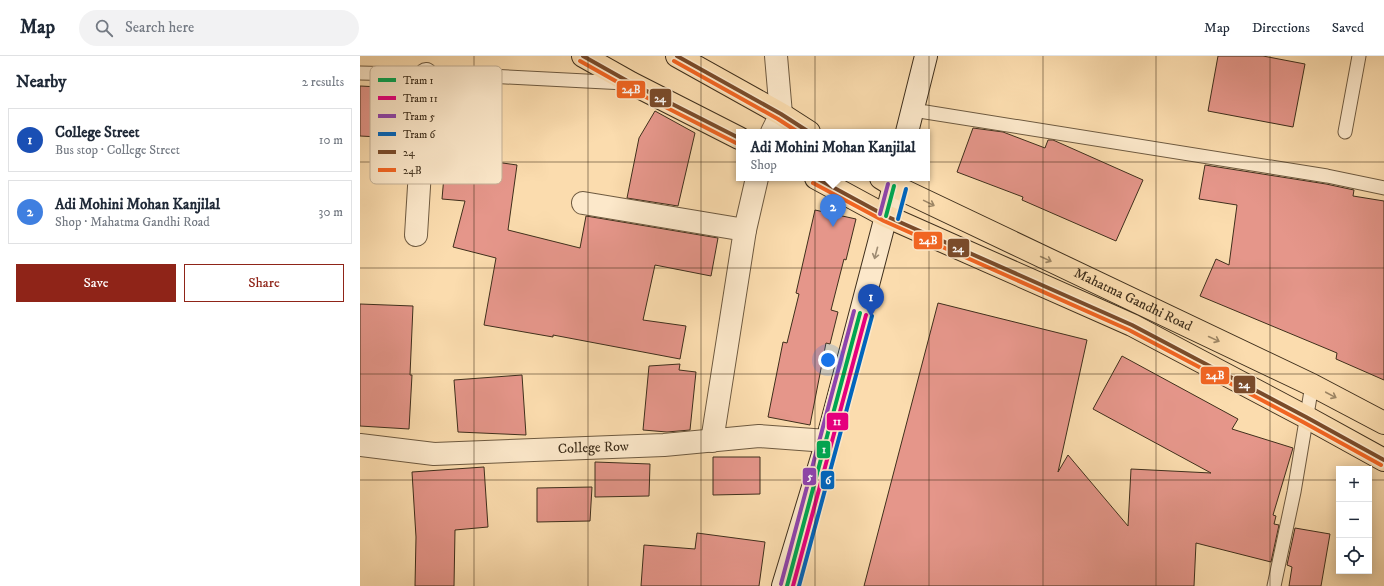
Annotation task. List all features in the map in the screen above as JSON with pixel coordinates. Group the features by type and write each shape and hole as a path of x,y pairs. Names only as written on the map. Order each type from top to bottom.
{"main road":[{"path":"583,56 631,83 736,136"},
{"path":"677,56 777,123 798,129"},
{"name":"Mahatma Gandhi Road","path":"822,181 886,216 1132,325 1384,460"},
{"name":"Mahatma Gandhi Road","path":"890,181 1312,385 1384,423"}],"street":[{"path":"776,56 777,123"},
{"path":"908,129 926,56"},
{"path":"712,441 745,230 756,181"},
{"path":"783,586 827,441 886,216 890,181"},
{"path":"416,235 419,184"},
{"path":"583,203 745,230"},
{"name":"College Row","path":"360,445 434,454 664,445 759,436 827,441"}],"lane":[{"path":"1345,132 1359,56"},
{"path":"360,73 370,73"},
{"path":"502,77 631,83"},
{"path":"913,110 1327,176 1384,188"},
{"path":"1274,586 1294,492 1312,385"}],"building":[{"path":"1218,56 1263,56 1305,64 1293,127 1208,111"},
{"path":"360,86 370,86 370,137 360,136"},
{"path":"655,111 695,133 678,206 627,198 639,138"},
{"path":"973,128 1003,132 1045,148 1048,140 1053,140 1143,180 1116,241 1022,200 1023,197 957,172"},
{"path":"502,163 517,165 508,230 580,248 586,216 718,238 711,276 655,265 643,320 686,326 680,359 553,335 553,337 484,325 496,258 453,247 465,201 442,199 443,184 502,184"},
{"path":"1205,165 1326,184 1354,190 1353,196 1384,201 1384,380 1336,359 1337,353 1200,296 1216,259 1229,265 1237,205 1199,199"},
{"path":"815,210 856,219 846,260 844,259 831,310 838,312 830,344 826,343 810,425 768,417 783,342 787,343 799,294 796,293"},
{"path":"938,303 1087,340 1058,472 1068,455 1128,526 1131,469 1211,473 1093,409 1122,356 1238,419 1232,429 1293,448 1273,515 1276,516 1274,524 1279,525 1271,562 1196,543 1194,586 864,586"},
{"path":"360,304 413,306 410,375 412,375 409,429 360,426"},
{"path":"680,364 679,370 696,372 690,430 667,432 643,430 649,366"},
{"path":"522,375 526,435 458,432 454,380"},
{"path":"713,457 760,457 760,494 713,495"},
{"path":"595,462 650,464 649,496 595,497"},
{"path":"484,467 488,527 455,530 454,586 415,586 416,537 412,472"},
{"path":"592,487 590,521 537,522 537,488"},
{"path":"1295,528 1330,534 1321,586 1289,586 1292,567 1287,565"},
{"path":"697,533 765,542 759,586 641,586 644,545 695,549"}],"tram line":[{"name":"5","path":"880,214 888,184"},
{"name":"1","path":"886,216 894,186"},
{"name":"6","path":"898,219 906,189"},
{"name":"5","path":"781,584 854,311"},
{"name":"1","path":"787,586 860,313"},
{"name":"11","path":"793,586 866,315"},
{"name":"6","path":"799,586 872,316"}],"transit line":[{"name":"24","path":"583,56 631,83 736,136"},
{"name":"24","path":"677,56 781,114 804,129"},
{"name":"24B","path":"580,61 628,88 736,143"},
{"name":"24B","path":"674,61 793,129"},
{"name":"24","path":"822,181 886,216 1132,325 1384,460"},
{"name":"24B","path":"813,183 884,221 1129,330 1381,465"}],"place":[{"name":"Adi Mohini Mohan Kanjilal","path":"833,227"},
{"name":"College Street","path":"871,317"}]}
